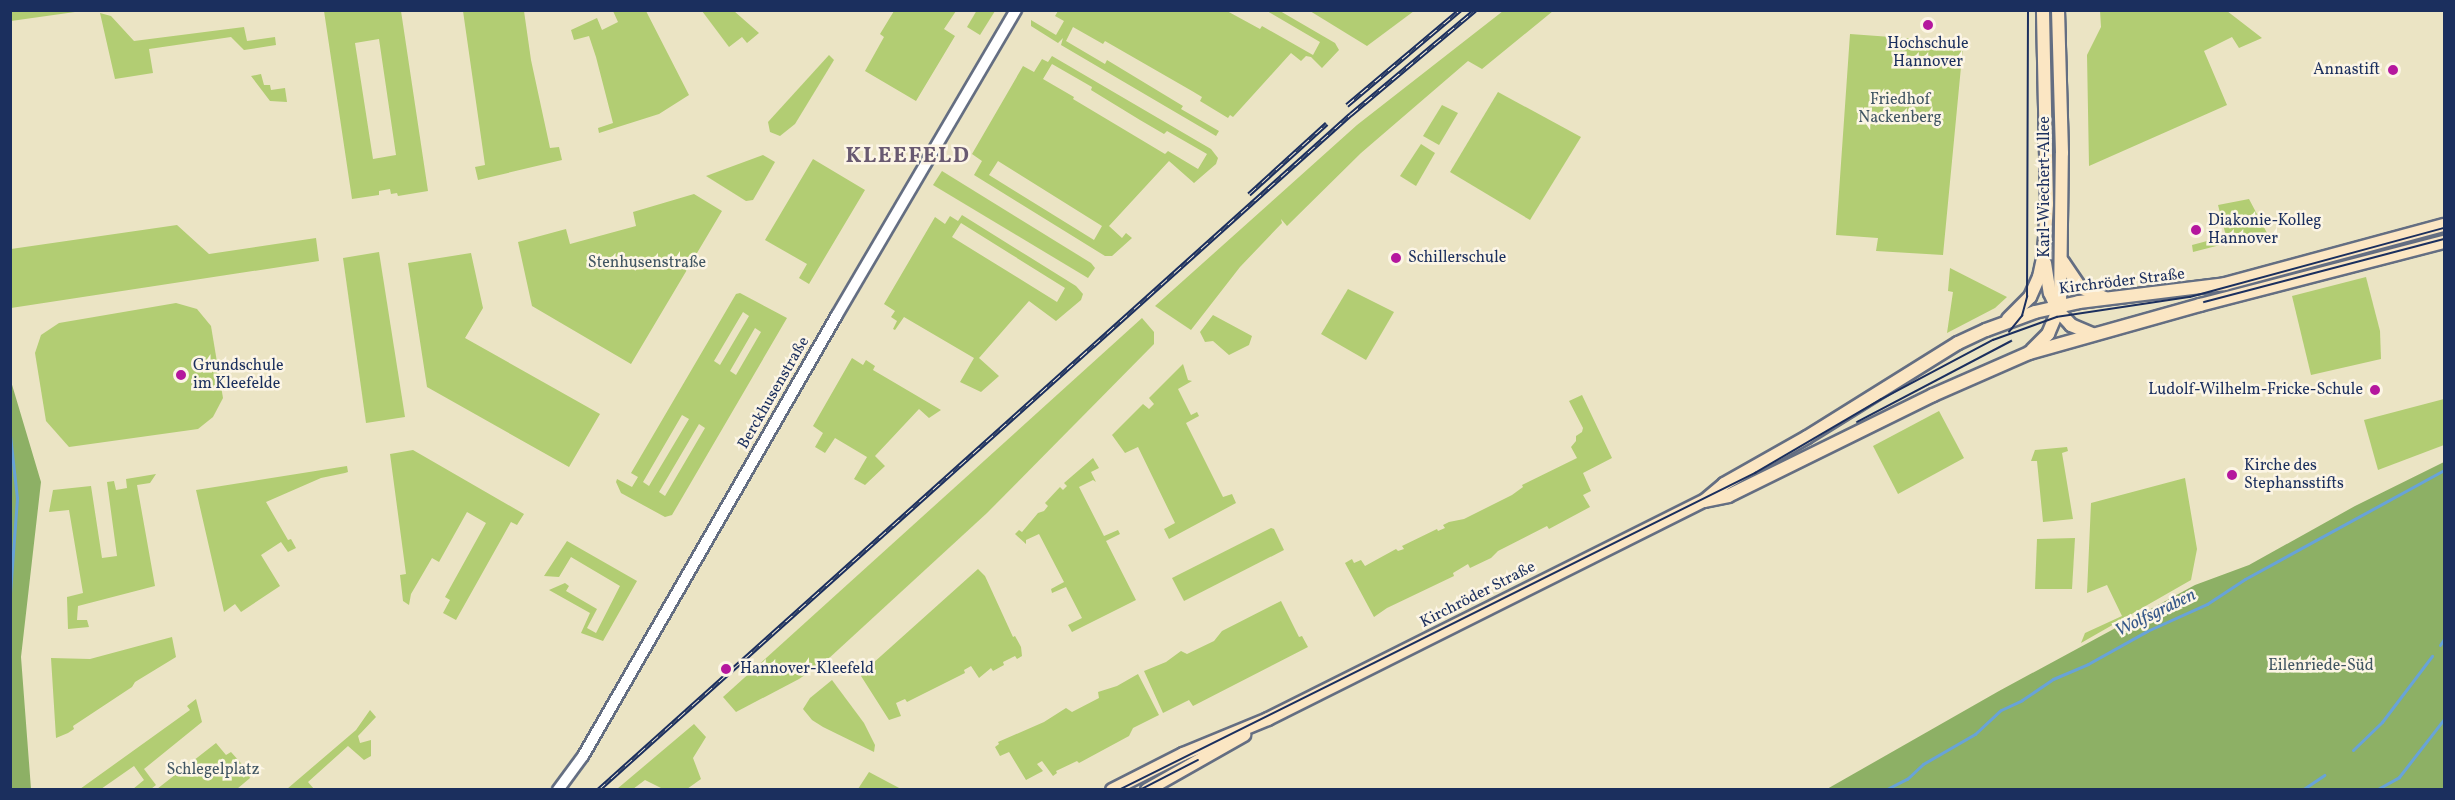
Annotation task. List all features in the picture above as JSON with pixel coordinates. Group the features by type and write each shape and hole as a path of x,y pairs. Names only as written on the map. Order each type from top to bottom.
{"main road":[{"name":"Karl-Wiechert-Allee","path":"2002,323 2030,297 2039,277 2044,253 2047,204 2043,10"},
{"name":"Karl-Wiechert-Allee","path":"2029,353 2048,334 2058,308 2062,261 2058,10"},
{"name":"Kirchröder Straße","path":"1112,789 1182,754 1268,719 1704,501 1724,484 1829,423 1958,343 2002,323 2106,298 2225,284 2445,225"},
{"name":"Kirchröder Straße","path":"1704,501 1728,496 1984,371 2029,353 2092,334 2445,242"},
{"path":"2044,253 2049,285 2058,308 2071,325 2092,334"},
{"path":"2062,261 2068,273 2080,287 2106,298"},
{"path":"1829,423 1828,436 1837,442"},
{"name":"Kirchröder Straße","path":"1147,789 1189,767 1268,719"}],"street":[{"name":"Berckhusenstraße","path":"558,789 583,756 825,334 1016,10"}],"green space":[{"path":"11,10 82,10 82,11 11,21"},
{"path":"977,10 995,11 980,35 967,27"},
{"path":"324,11 401,11 428,191 398,196 397,193 391,194 390,189 379,191 379,195 352,199","holes":["379,39 396,155 373,159 355,43"]},
{"path":"463,11 524,11 531,60 550,148 559,147 562,160 478,180 475,167 485,165"},
{"path":"613,11 646,11 689,95 659,114 599,133 598,128 613,123 596,57 589,36 574,40 571,30 597,18 602,30 618,22"},
{"path":"702,11 734,11 759,33 747,43 742,37 729,47"},
{"path":"894,11 956,11 944,29 955,36 916,101 865,71 884,37 880,34"},
{"path":"1058,11 1227,11 1260,29 1262,26 1313,55 1320,42 1267,11 1280,11 1335,43 1339,50 1322,68 1311,57 1306,56 1301,61 1291,53 1233,117 1230,115 1228,118 1200,101 1202,97 1192,91 1105,41 1103,44 1073,27 1066,41 1105,64 1107,60 1183,106 1181,109 1219,131 1216,136 1061,45 1063,38 1058,43 1031,26 1031,20 1056,35 1064,21 1055,16"},
{"path":"1310,11 1414,11 1367,46"},
{"path":"1503,11 1553,11 1482,69 1468,61 1361,153 1287,226 1281,219 1282,223 1240,267 1191,330 1155,306 1357,125"},
{"path":"2100,11 2227,11 2262,38 2239,48 2232,37 2204,51 2227,105 2089,166 2087,55 2101,27"},
{"path":"100,13 111,16 134,41 244,27 247,41 275,37 276,45 244,50 231,37 149,49 153,73 115,79"},
{"name":"Friedhof Nackenberg","path":"1850,34 1960,42 1963,46 1943,255 1876,251 1878,238 1836,235"},
{"path":"829,55 834,60 795,124 780,136 770,132 768,122"},
{"path":"1052,56 1211,149 1218,158 1216,164 1194,183 1169,161 1109,226 1122,238 1126,233 1132,238 1112,256 1105,256 974,175 982,161 972,154 1023,66 1034,72 1042,59 1048,62","holes":["1052,64 1164,134 1167,131 1207,154 1198,169 1168,151 1165,154 1043,79","998,161 1102,226 1094,240 989,175"]},
{"path":"261,74 264,85 270,85 271,90 285,88 287,102 270,101 251,76"},
{"path":"1498,92 1581,137 1530,220 1450,172"},
{"path":"1442,105 1458,113 1439,145 1423,136"},
{"path":"1421,144 1435,153 1416,186 1400,176"},
{"path":"763,155 775,162 753,200 746,201 706,176"},
{"path":"813,159 865,190 809,284 799,278 807,264 765,240"},
{"path":"942,171 1091,263 1095,268 1088,278 933,185"},
{"name":"Stenhusenstraße","path":"694,194 722,211 631,364 532,306 518,242 566,229 570,244 636,226 633,212"},
{"path":"2249,199 2267,233 2193,252 2192,245 2226,236 2218,205"},
{"path":"962,215 1076,286 1083,294 1081,300 1056,321 1029,301 979,358 999,376 981,392 960,382 974,358 904,317 895,330 893,329 897,321 891,317 895,311 884,304 935,217 945,224 950,216 958,221","holes":["961,223 1065,288 1057,302 952,237"]},
{"path":"177,225 209,254 316,238 319,261 11,308 11,249"},
{"path":"379,252 405,417 366,423 343,258"},
{"path":"471,253 483,308 465,338 600,414 569,467 427,387 408,263"},
{"path":"1950,268 2007,297 1995,308 1947,333 1953,292 1948,291"},
{"path":"2366,277 2380,331 2381,359 2311,375 2292,296"},
{"path":"1348,289 1394,312 1366,360 1321,334"},
{"path":"740,293 787,318 672,515 665,517 621,493 616,482 617,479 632,487 638,477 631,473 736,294","holes":["743,312 749,316 720,365 714,361","755,328 761,332 736,375 730,371","682,415 689,419 649,486 643,482","699,424 705,428 665,496 659,492"]},
{"path":"176,303 197,309 211,326 223,398 213,417 198,429 69,447 46,421 35,353 41,335 59,323"},
{"path":"1213,315 1252,336 1249,345 1229,355 1213,341 1205,342 1200,332"},
{"path":"1142,318 1154,332 1154,344 987,513 827,660 799,679 736,712 723,697"},
{"path":"852,358 863,365 866,360 875,366 873,370 941,410 929,418 919,409 875,456 885,466 865,485 854,479 867,457 835,438 825,453 815,447 823,433 813,426"},
{"path":"1183,364 1188,380 1192,381 1178,389 1191,415 1197,412 1199,416 1186,423 1223,497 1232,494 1236,503 1169,539 1164,529 1175,523 1138,447 1125,453 1112,435 1143,404 1149,409 1154,404 1149,398"},
{"path":"10,378 41,482 21,657 31,789 11,789"},
{"path":"1582,395 1612,458 1583,473 1591,491 1583,495 1590,507 1549,529 1547,526 1470,568 1468,564 1453,573 1454,576 1387,608 1374,617 1345,563 1352,559 1354,563 1361,560 1365,566 1396,549 1398,551 1404,549 1402,546 1437,529 1438,531 1445,528 1443,525 1449,522 1464,519 1512,495 1523,487 1522,485 1577,458 1571,447 1583,428 1569,401"},
{"path":"2444,399 2444,445 2378,470 2364,420"},
{"path":"1939,411 1964,458 1898,494 1873,446"},
{"path":"2067,447 2068,451 2062,453 2073,519 2043,522 2037,461 2031,461 2035,450"},
{"path":"413,450 524,514 517,525 511,522 456,620 443,613 450,600 445,597 486,523 467,512 439,562 432,558 411,594 409,605 403,601 400,575 406,574 390,454"},
{"path":"1093,458 1099,468 1091,472 1096,482 1093,480 1079,487 1104,536 1118,530 1120,534 1106,541 1136,600 1072,632 1068,625 1082,618 1066,587 1052,593 1051,589 1064,582 1039,534 1026,540 1026,544 1015,534 1019,530 1022,532 1038,513 1044,511 1048,506 1045,503 1060,487 1063,490 1067,486 1064,483"},
{"name":"Eilenriede-Süd","path":"2444,462 2444,789 1827,789 1999,691 2195,585 2249,565 2355,506"},
{"path":"347,466 348,472 321,478 266,502 288,540 291,539 296,548 288,552 281,542 261,555 280,586 241,612 235,604 224,612 196,490"},
{"path":"156,474 150,483 137,485 155,586 78,606 77,620 87,620 89,627 68,629 67,597 83,593 69,510 49,512 53,490 91,486 102,558 117,556 107,482 114,481 116,490 127,488 126,479"},
{"path":"2185,478 2197,549 2191,580 2081,643 2085,633 2122,616 2107,585 2087,593 2091,503"},
{"path":"1271,528 1274,529 1284,550 1184,601 1172,578"},
{"path":"2075,538 2072,589 2035,589 2037,539"},
{"path":"567,541 637,581 603,641 581,633 590,613 549,590 565,583 569,586 566,591 597,609 587,628 596,633 620,586 571,557 559,577 544,576"},
{"path":"978,569 985,576 1013,637 1015,636 1021,647 1022,656 1017,659 1015,656 1003,662 1004,665 993,671 991,668 979,678 971,666 964,670 965,673 907,702 905,699 896,703 901,716 889,720 861,676 862,673"},
{"path":"1281,601 1299,637 1302,636 1308,647 1193,706 1189,700 1163,713 1144,671 1166,662 1181,651 1187,654 1214,641 1222,631"},
{"path":"172,637 176,657 135,682 132,687 73,726 74,729 56,738 51,658 90,659"},
{"path":"1138,674 1159,715 1133,728 1129,736 1079,763 1077,761 1056,771 1057,773 1053,776 1042,761 1037,764 1043,771 1026,780 1009,752 1000,756 995,747 999,744 998,742 1044,722 1066,708 1072,712 1099,698 1098,692 1117,686"},
{"path":"832,680 864,723 875,745 874,752 823,727 812,720 803,709 810,698"},
{"path":"196,699 202,722 144,769 156,785 151,789 133,789 144,780 134,766 101,789 80,789 190,710 187,706"},
{"path":"370,710 376,717 358,736 360,743 371,740 371,756 364,760 348,746 308,782 314,789 287,789 356,730"},
{"path":"694,724 706,737 693,758 701,779 687,789 663,789 645,780 633,789 617,789"},
{"name":"Schlegelplatz","path":"216,743 226,755 231,752 248,771 250,778 237,789 157,789"},
{"path":"869,772 901,789 858,789"}],"waterway":[{"path":"10,435 17,498 10,593"},
{"name":"Wolfsgraben","path":"1885,790 1907,779 1923,764 1975,734 2001,710 2022,700 2053,679 2088,664 2147,631 2207,604 2245,579 2444,470"},
{"path":"2440,645 2444,639"},
{"path":"2353,750 2382,722 2432,656"},
{"path":"2376,790 2399,777 2444,719"},
{"path":"2302,790 2324,775"}],"tram line":[{"path":"2009,332 2022,316 2027,297 2028,10"},
{"path":"1119,790 1755,473 1880,400 1993,340 2057,317 2190,297 2444,228"},
{"path":"2204,302 2444,239"},
{"path":"1857,422 2011,341"},
{"path":"1140,790 1198,760"}],"railway":[{"path":"1347,105 1460,10"},
{"path":"598,790 1351,114 1475,10"},
{"path":"1249,194 1327,123"}],"place":[{"name":"Hochschule Hannover","path":"1928,25"},
{"name":"Annastift","path":"2393,70"},
{"name":"Diakonie-Kolleg Hannover","path":"2196,230"},
{"name":"Schillerschule","path":"1396,258"},
{"name":"Grundschule im Kleefelde","path":"181,375"},
{"name":"Ludolf-Wilhelm-Fricke-Schule","path":"2375,390"},
{"name":"Kirche des Stephansstifts","path":"2232,475"},
{"name":"Hannover-Kleefeld","path":"726,669"}],"district":[{"name":"KLEEFELD","path":"908,157"}]}
